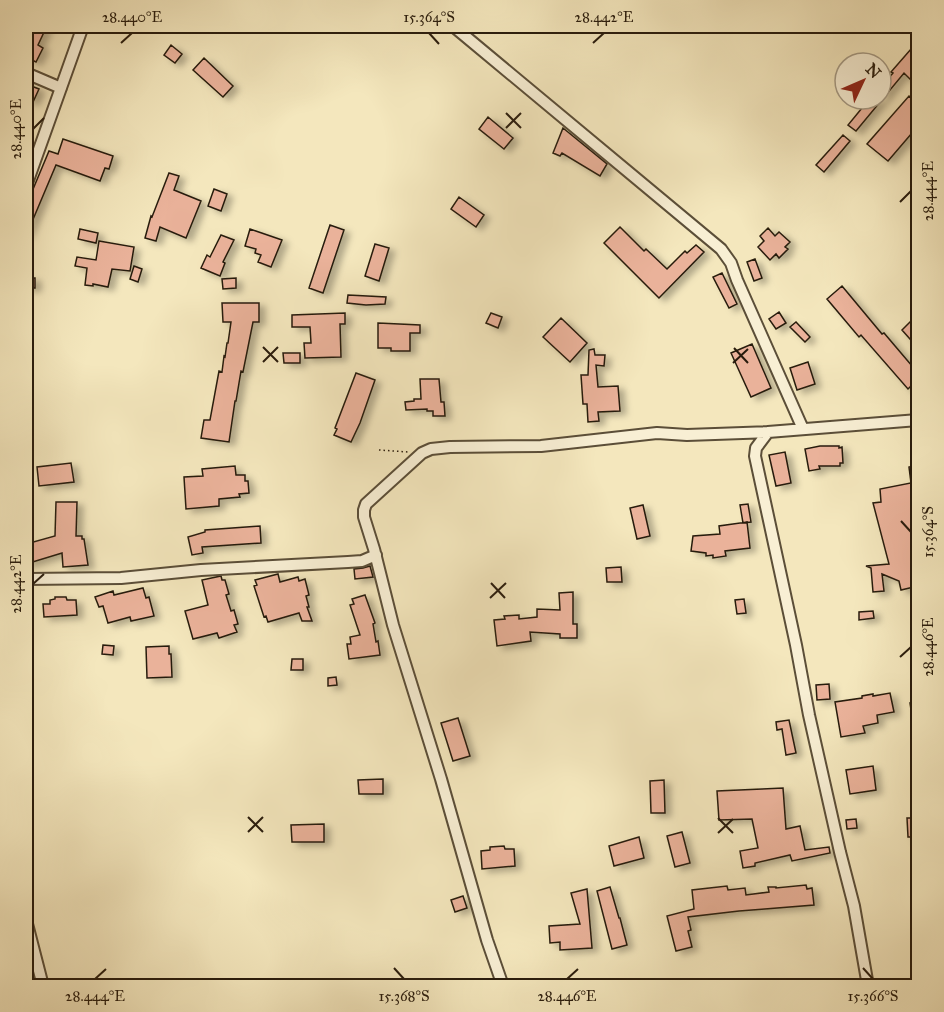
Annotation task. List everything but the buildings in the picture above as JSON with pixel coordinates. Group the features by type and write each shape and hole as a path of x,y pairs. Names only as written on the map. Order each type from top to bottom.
{"street":[{"path":"26,186 83,26"},
{"path":"453,26 721,249 731,263 803,429"},
{"path":"26,73 61,88"},
{"path":"503,987 393,625 376,555 364,518 366,504 422,453 431,449 541,446 657,433 687,435 768,432 918,420"},
{"path":"768,432 756,448 755,456 809,715 854,906 868,987"},
{"path":"26,579 121,578 201,570 362,561 376,555"},
{"path":"26,920 43,987"}],"path":[{"path":"379,450 422,453"}]}
